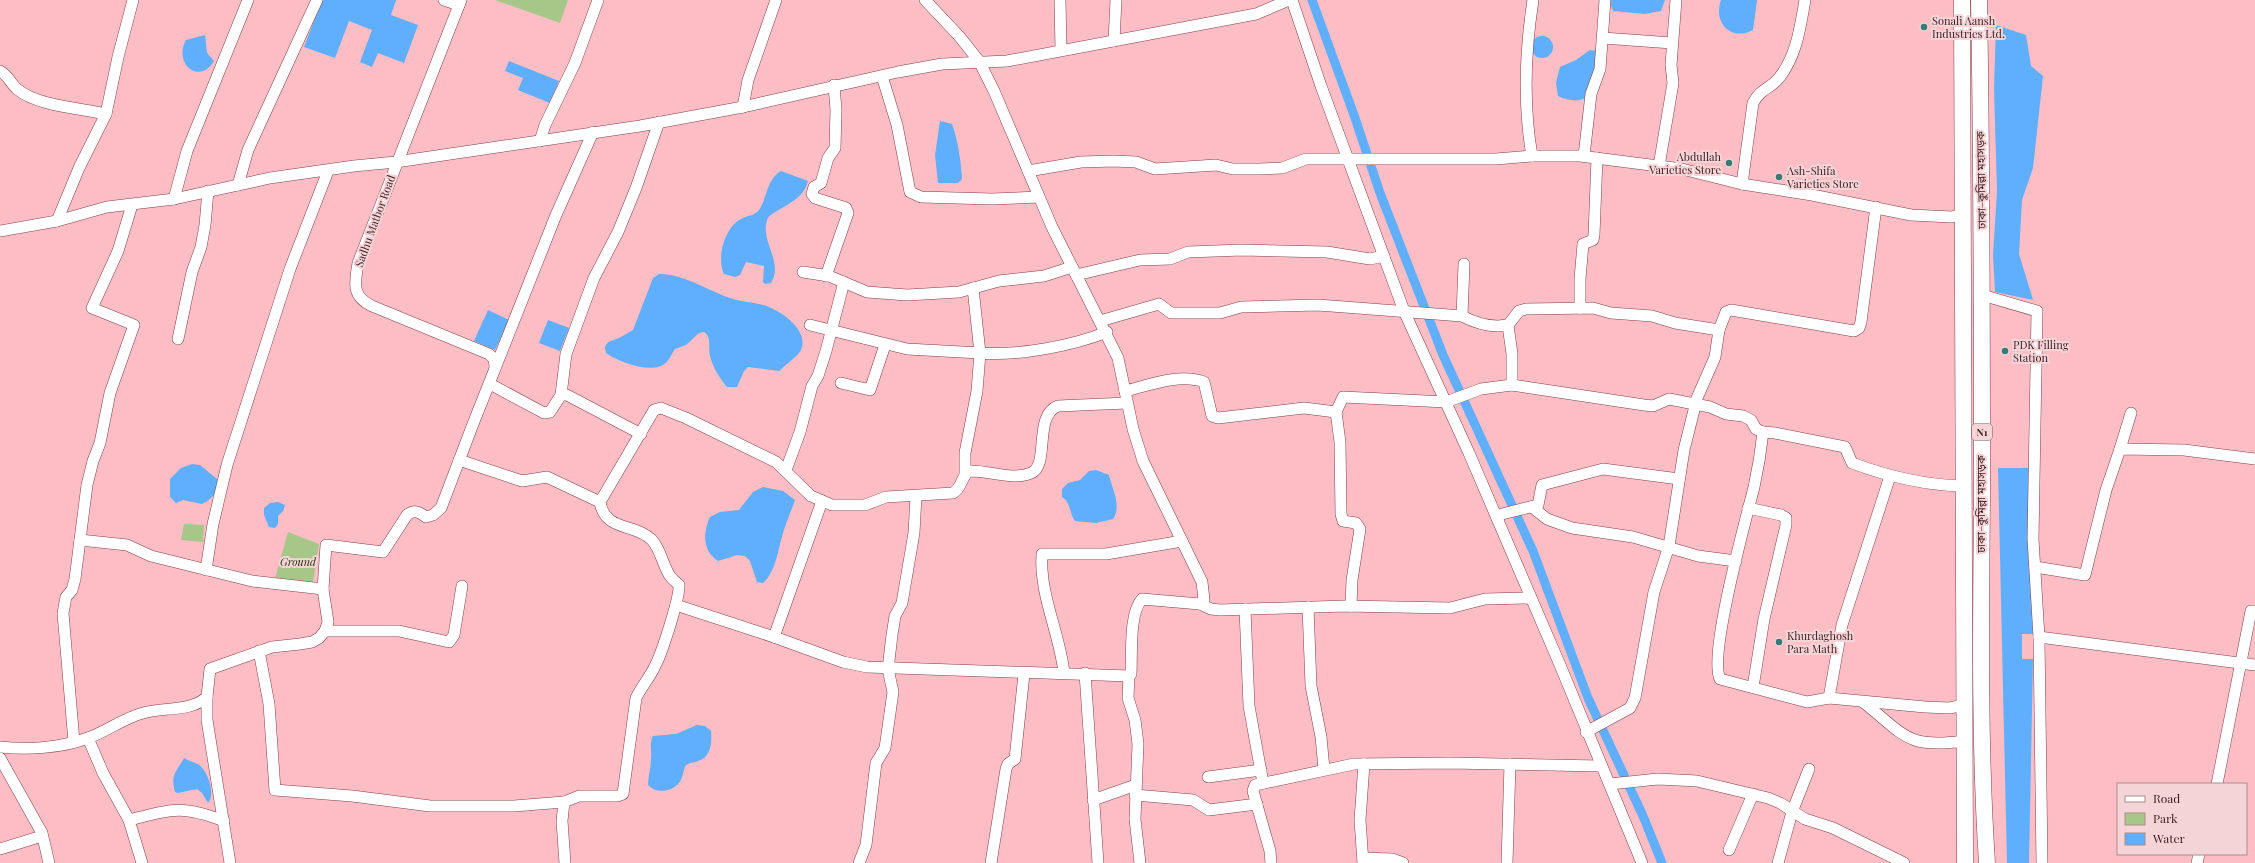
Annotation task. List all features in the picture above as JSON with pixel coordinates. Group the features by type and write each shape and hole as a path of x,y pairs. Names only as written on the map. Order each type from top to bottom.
{"highway":[{"path":"1954,0 1961,33"},
{"name":"ঢাকা–কুমিল্লা মহাসড়ক","path":"1962,0 1962,486 1965,705 1964,863"},
{"name":"ঢাকা–কুমিল্লা মহাসড়ক","path":"1979,0 1982,295 1981,601 1983,789 1987,863"},
{"path":"1980,28 1983,0"}],"street":[{"path":"57,221 79,168 106,114 118,57 133,0"},
{"path":"174,199 187,152 248,0"},
{"path":"238,185 248,150 317,0"},
{"path":"444,0 460,2"},
{"path":"540,142 545,125 575,63 598,0"},
{"path":"743,107 748,80 776,0"},
{"path":"1060,0 1061,50"},
{"path":"1114,41 1116,0"},
{"path":"0,231 57,221 107,207 174,199 270,178 540,142 659,122 743,107 834,85 942,64 979,61 1007,61 1256,14 1289,0"},
{"path":"1292,0 1321,86 1354,159 1384,256 1404,311 1450,400 1500,516 1531,598 1600,766 1610,784 1618,808 1642,863"},
{"path":"1532,156 1527,125 1526,88 1533,0"},
{"path":"1584,156 1591,94 1600,69 1605,0"},
{"path":"1659,166 1673,83 1671,65 1676,0"},
{"path":"1742,184 1753,103 1759,92 1772,84 1779,77 1792,57 1802,24 1805,0"},
{"name":"Sadhu Matbor Road","path":"460,2 396,162 358,263 356,296 361,301 372,306 489,354 494,359 495,366"},
{"path":"931,2 979,61 1039,197 1074,271 1107,332 1118,358 1127,403 1143,461 1202,582 1204,600 1200,604"},
{"path":"1603,38 1672,43"},
{"path":"0,71 9,76 17,89 47,103 106,114"},
{"path":"882,76 897,125 901,154 908,176 910,192 913,195 921,197 992,199 1039,197"},
{"path":"826,276 848,213 846,208 815,198 812,194 814,187 821,183 828,158 835,148 836,110 834,85"},
{"path":"490,384 544,413 550,412 561,395 566,354 594,278 618,232 631,200 659,122"},
{"path":"230,863 208,720 207,698 210,668 272,647 312,642 325,631 328,615 323,589 326,545 383,552 407,514 412,511 426,516 433,515 442,508 459,460 490,384 495,366 556,215 593,132"},
{"path":"1028,171 1093,162 1127,161 1155,169 1216,165 1233,169 1260,169 1282,168 1306,159 1496,159 1532,156 1584,156 1697,172 1742,184 1876,207 1911,215 1952,218 1962,214"},
{"path":"1580,308 1580,279 1583,244 1593,240 1594,235 1597,158"},
{"path":"206,570 213,524 227,465 290,269 328,171"},
{"path":"178,339 192,272 201,247 205,225 208,191"},
{"path":"74,742 63,613 66,597 72,590 93,461 100,443 110,393 134,325 92,308 118,251 132,204"},
{"path":"1586,732 1630,708 1635,698 1654,592 1669,546 1679,478 1696,405 1715,356 1719,330 1726,312 1731,310 1854,331 1859,328 1876,207"},
{"path":"803,272 826,276 867,292 893,295 959,292 999,281 1044,276 1140,260 1170,259 1188,252 1242,250 1327,252 1370,259 1384,256"},
{"path":"1462,316 1464,264"},
{"path":"786,470 800,432 812,386 818,376 844,282"},
{"path":"260,651 269,704 275,790 352,796 430,806 514,806 564,802 579,796 618,796 623,794 636,698 642,685 656,666 676,605 679,585 670,577 652,540 642,534 619,526 609,520 601,511 600,502 654,410 661,408 748,447 776,462 786,470 811,496 832,504 865,506 886,497 953,493 958,490 965,474 965,453 977,391 980,353 978,323 972,288"},
{"path":"1982,295 2037,310 2033,539 2039,637 2042,863"},
{"path":"1100,321 1159,304 1171,313 1220,313 1241,307 1318,305 1404,311 1415,314 1462,316 1477,325 1508,325"},
{"path":"1512,385 1512,354 1508,325 1519,311 1526,309 1580,308 1652,316 1675,323 1719,330"},
{"path":"810,325 884,345 923,351 980,353 1027,351 1080,340 1107,332"},
{"path":"841,382 870,390 884,345"},
{"path":"1125,391 1177,380 1199,380 1204,382 1212,416 1218,418 1304,408 1336,412"},
{"path":"1351,606 1352,580 1360,528 1356,523 1343,521 1341,514 1340,442 1336,412 1343,397 1450,400 1476,391 1512,385 1653,406 1669,399 1743,416 1751,420 1756,429 1764,432 1845,447 1852,463 1890,476 1945,486 1962,486"},
{"path":"561,395 567,395 583,402 641,434"},
{"path":"965,474 970,471 1016,475 1032,473 1037,468 1047,414 1051,409 1058,406 1127,403"},
{"path":"2035,567 2085,575 2106,490 2131,413"},
{"path":"1764,432 1722,630 1717,674 1720,679 1807,702 1829,698 1862,702 1949,708 1965,705"},
{"path":"2120,449 2184,450 2255,459"},
{"path":"459,460 522,481 547,477 600,502"},
{"path":"1500,516 1538,506 1542,485 1598,470 1610,469 1679,478"},
{"path":"1829,698 1842,625 1890,476"},
{"path":"859,863 866,845 876,764 885,748 893,692 888,669 895,616 902,603 914,533 916,496"},
{"path":"774,637 822,501"},
{"path":"1532,507 1547,519 1572,528 1608,532 1669,546 1698,556 1736,561"},
{"path":"1748,508 1781,515 1786,518 1786,525 1764,619 1753,687"},
{"path":"80,540 127,545 151,556 252,580 323,589"},
{"path":"1064,673 1061,650 1044,582 1042,554 1106,554 1182,540"},
{"path":"325,631 399,631 449,642 454,635 462,586"},
{"path":"1140,863 1135,819 1138,744 1135,720 1128,698 1134,625 1138,603 1142,599 1200,604 1211,610 1351,606 1450,608 1485,599 1531,598"},
{"path":"676,605 774,637 843,662 888,669 974,670 1024,674 1085,673 1129,676"},
{"path":"1308,607 1312,686 1320,729 1324,769"},
{"path":"1245,609 1249,706 1263,783"},
{"path":"2217,783 2251,611 2255,611"},
{"path":"2039,637 2255,665"},
{"path":"1085,673 1092,800 1098,863"},
{"path":"991,863 1006,769 1008,764 1015,759 1024,674"},
{"path":"0,747 31,748 74,742 88,738 142,713 190,706 202,702 207,698"},
{"path":"1862,702 1908,738 1924,743 1941,744 1964,741"},
{"path":"88,738 102,773 129,820 142,863"},
{"path":"0,758 42,836 49,863"},
{"path":"1271,863 1270,851 1253,791 1256,785 1324,769 1364,764 1510,764 1600,766"},
{"path":"1364,764 1360,820 1363,860 1392,859 1403,863"},
{"path":"1506,863 1510,764"},
{"path":"1778,863 1792,812 1809,769"},
{"path":"1208,777 1260,770"},
{"path":"1610,784 1658,779 1697,781 1753,794 1780,803 1805,819 1833,828 1904,863"},
{"path":"1092,800 1136,790 1193,800 1209,810 1257,804"},
{"path":"1729,850 1753,794"},
{"path":"564,802 562,821 565,863"},
{"path":"129,820 172,809 181,809 197,811 224,821"},
{"path":"0,849 42,836"}],"green space":[{"path":"495,0 568,0 560,23"},
{"path":"184,524 204,525 203,542 181,540"},
{"name":"Ground","path":"288,532 319,544 313,582 275,579"}],"water":[{"path":"322,0 396,0 391,15 418,25 404,63 378,53 372,67 360,62 372,30 349,21 335,58 304,47"},
{"path":"1609,0 1665,0 1661,11 1645,14 1613,11"},
{"path":"1721,0 1757,0 1753,30 1745,33 1737,33 1731,32 1725,28 1719,16"},
{"path":"1996,25 2026,35 2031,66 2043,76 2033,168 2022,200 2019,254 2033,300 1995,292 1993,255 1997,191 1994,88"},
{"path":"205,35 207,53 214,61 208,68 201,72 195,71 185,63 183,49 186,40"},
{"path":"1542,36 1550,39 1553,47 1550,55 1542,58 1534,55 1531,47 1534,39"},
{"path":"1590,50 1598,51 1598,57 1588,95 1581,100 1569,100 1558,96 1556,83 1560,67 1576,60"},
{"path":"509,61 559,81 550,103 518,90 523,78 505,71"},
{"path":"940,121 952,124 959,151 962,172 962,179 958,183 938,183 935,155"},
{"path":"781,171 808,181 805,189 794,201 774,212 767,220 766,236 775,267 771,283 765,284 763,282 764,266 746,262 740,275 735,277 724,274 721,259 722,251 731,227 743,218 759,210 772,179"},
{"path":"659,274 686,279 730,298 770,307 784,316 797,328 803,342 801,350 779,371 748,367 744,371 737,387 727,387 721,380 710,356 708,337 704,332 699,333 686,345 675,349 666,363 655,368 640,367 618,360 606,353 605,347 608,342 633,330 653,278"},
{"path":"488,310 509,320 495,350 474,341"},
{"path":"548,320 569,328 560,351 539,343"},
{"path":"192,464 200,465 218,480 216,492 209,500 202,504 183,500 176,503 170,497 170,479 181,468"},
{"path":"1998,468 2030,468 2033,634 2022,634 2022,659 2033,659 2029,863 2007,863"},
{"path":"1096,470 1109,475 1116,497 1116,514 1113,519 1096,523 1075,521 1067,502 1062,497 1062,489 1068,483 1080,480 1089,471"},
{"path":"763,487 783,491 795,500 784,529 774,567 763,583 757,582 750,561 745,556 737,555 718,561 713,557 707,547 705,535 710,517 720,512 739,510 753,492"},
{"path":"278,502 285,505 283,511 278,516 278,524 275,528 269,527 264,515 264,508 270,503"},
{"path":"697,725 705,726 711,731 711,745 706,756 698,761 686,765 680,781 676,786 664,791 651,788 648,785 648,778 651,762 651,742 653,736 676,734"},
{"path":"184,758 199,765 205,772 211,789 211,795 208,803 202,793 197,789 178,793 175,792 173,781 175,773"}],"waterway":[{"path":"1312,0 1354,115 1380,193 1443,355 1533,551 1588,698 1643,816 1662,863"}],"place":[{"name":"Sonali Aansh Industries Ltd.","path":"1924,27"},
{"name":"Abdullah Varieties Store","path":"1729,163"},
{"name":"Ash-Shifa Varieties Store","path":"1779,177"},
{"name":"PDK Filling Station","path":"2005,351"},
{"name":"Khurdaghosh Para Math","path":"1779,642"}]}
